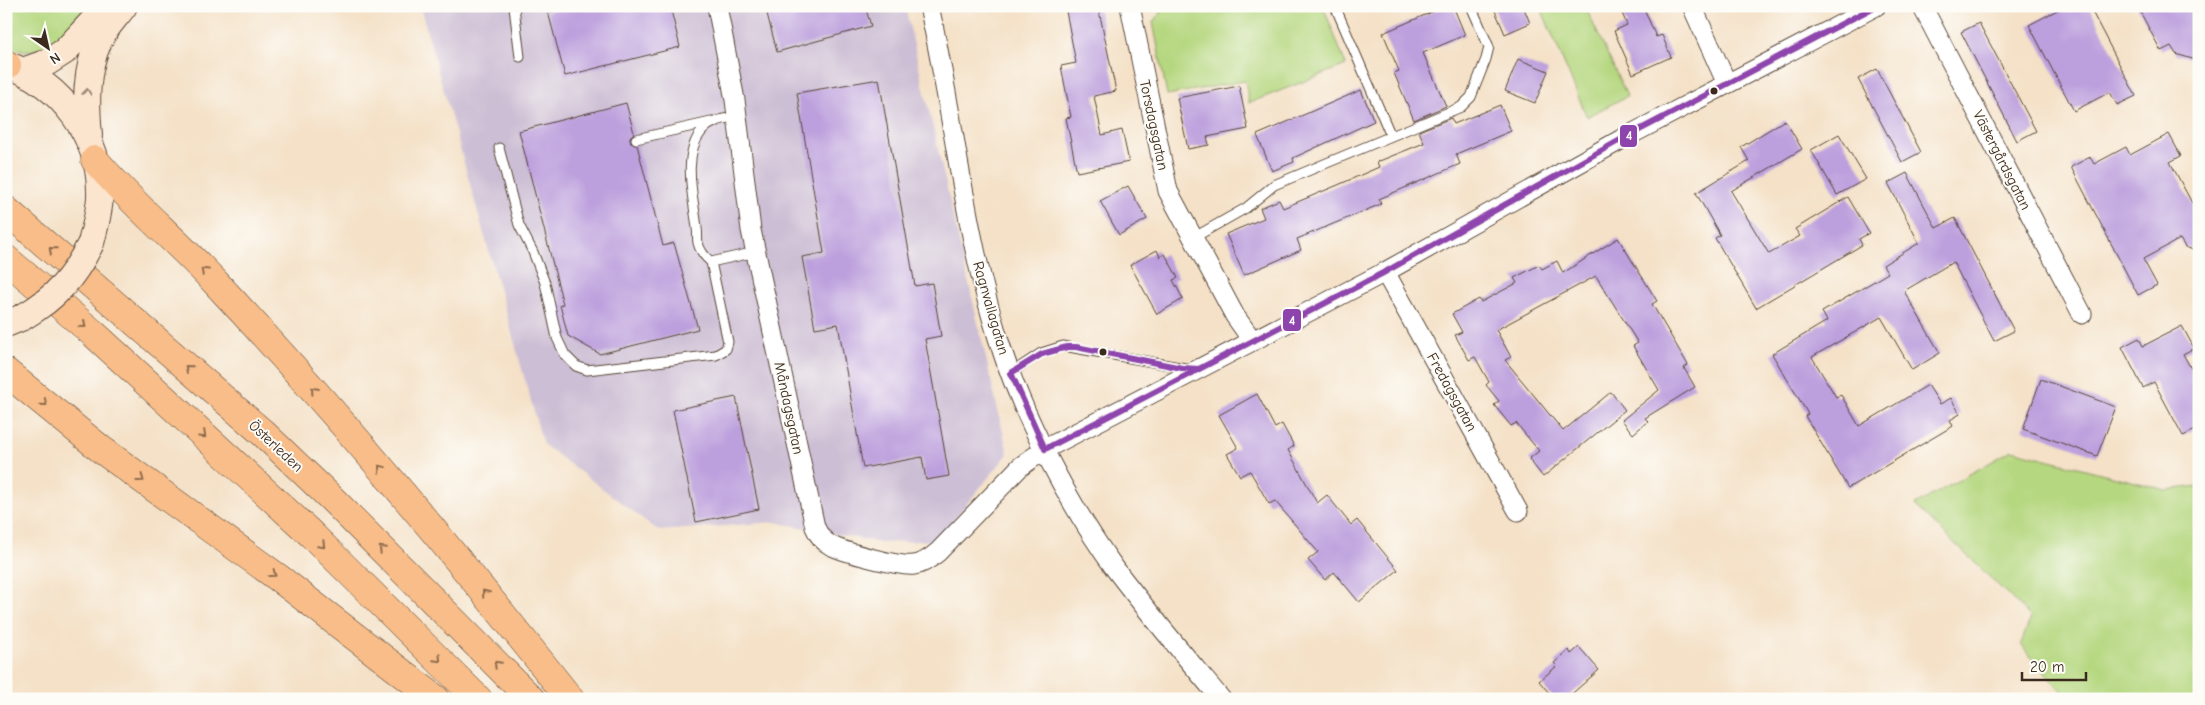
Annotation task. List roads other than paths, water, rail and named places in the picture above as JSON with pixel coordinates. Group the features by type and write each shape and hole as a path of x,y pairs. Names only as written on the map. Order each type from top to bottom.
{"main road":[{"path":"11,66 48,62 65,50 106,6"},
{"path":"15,321 45,304 64,287 80,266 91,243 98,220 100,196 86,99 90,68 99,40 124,6"},
{"path":"11,66 56,94 73,112 92,150 116,186 216,282 346,426 454,554 570,699"},
{"name":"Österleden","path":"6,210 264,434 332,499 531,699"},
{"path":"6,259 94,334 311,534 478,699"},
{"path":"6,372 102,450 280,579 436,699"}],"street":[{"name":"Måndagsgatan","path":"716,6 725,41 737,116 751,230 811,515 818,532 831,546 867,557 905,565 914,565 924,561 950,541 1020,466 1045,450"},
{"name":"Ragnvallagatan","path":"929,6 948,97 961,185 982,283 998,339 1011,373 1045,450 1081,517 1116,569 1221,699"},
{"name":"Torsdagsgatan","path":"1130,6 1168,190 1235,316 1252,340"},
{"path":"1692,6 1727,84"},
{"path":"1045,450 1385,272 1622,139 1876,6"},
{"name":"Västergårdsgatan","path":"1922,6 2082,314"},
{"name":"Fredagsgatan","path":"1385,272 1518,511"}],"lane":[{"path":"516,6 514,7 520,57"},
{"path":"1335,6 1391,136"},
{"path":"1194,238 1246,208 1274,185 1461,106 1471,97 1489,47 1472,6"},
{"path":"636,139 737,116"},
{"path":"498,148 519,225 533,252 544,283 557,338 565,355 576,366 588,370 716,355 726,348 728,342 711,262 703,254 698,243 691,177 692,154 696,139 712,122"},
{"path":"711,262 756,252"},
{"path":"1011,373 1041,353 1064,346 1182,368 1199,369"}]}
